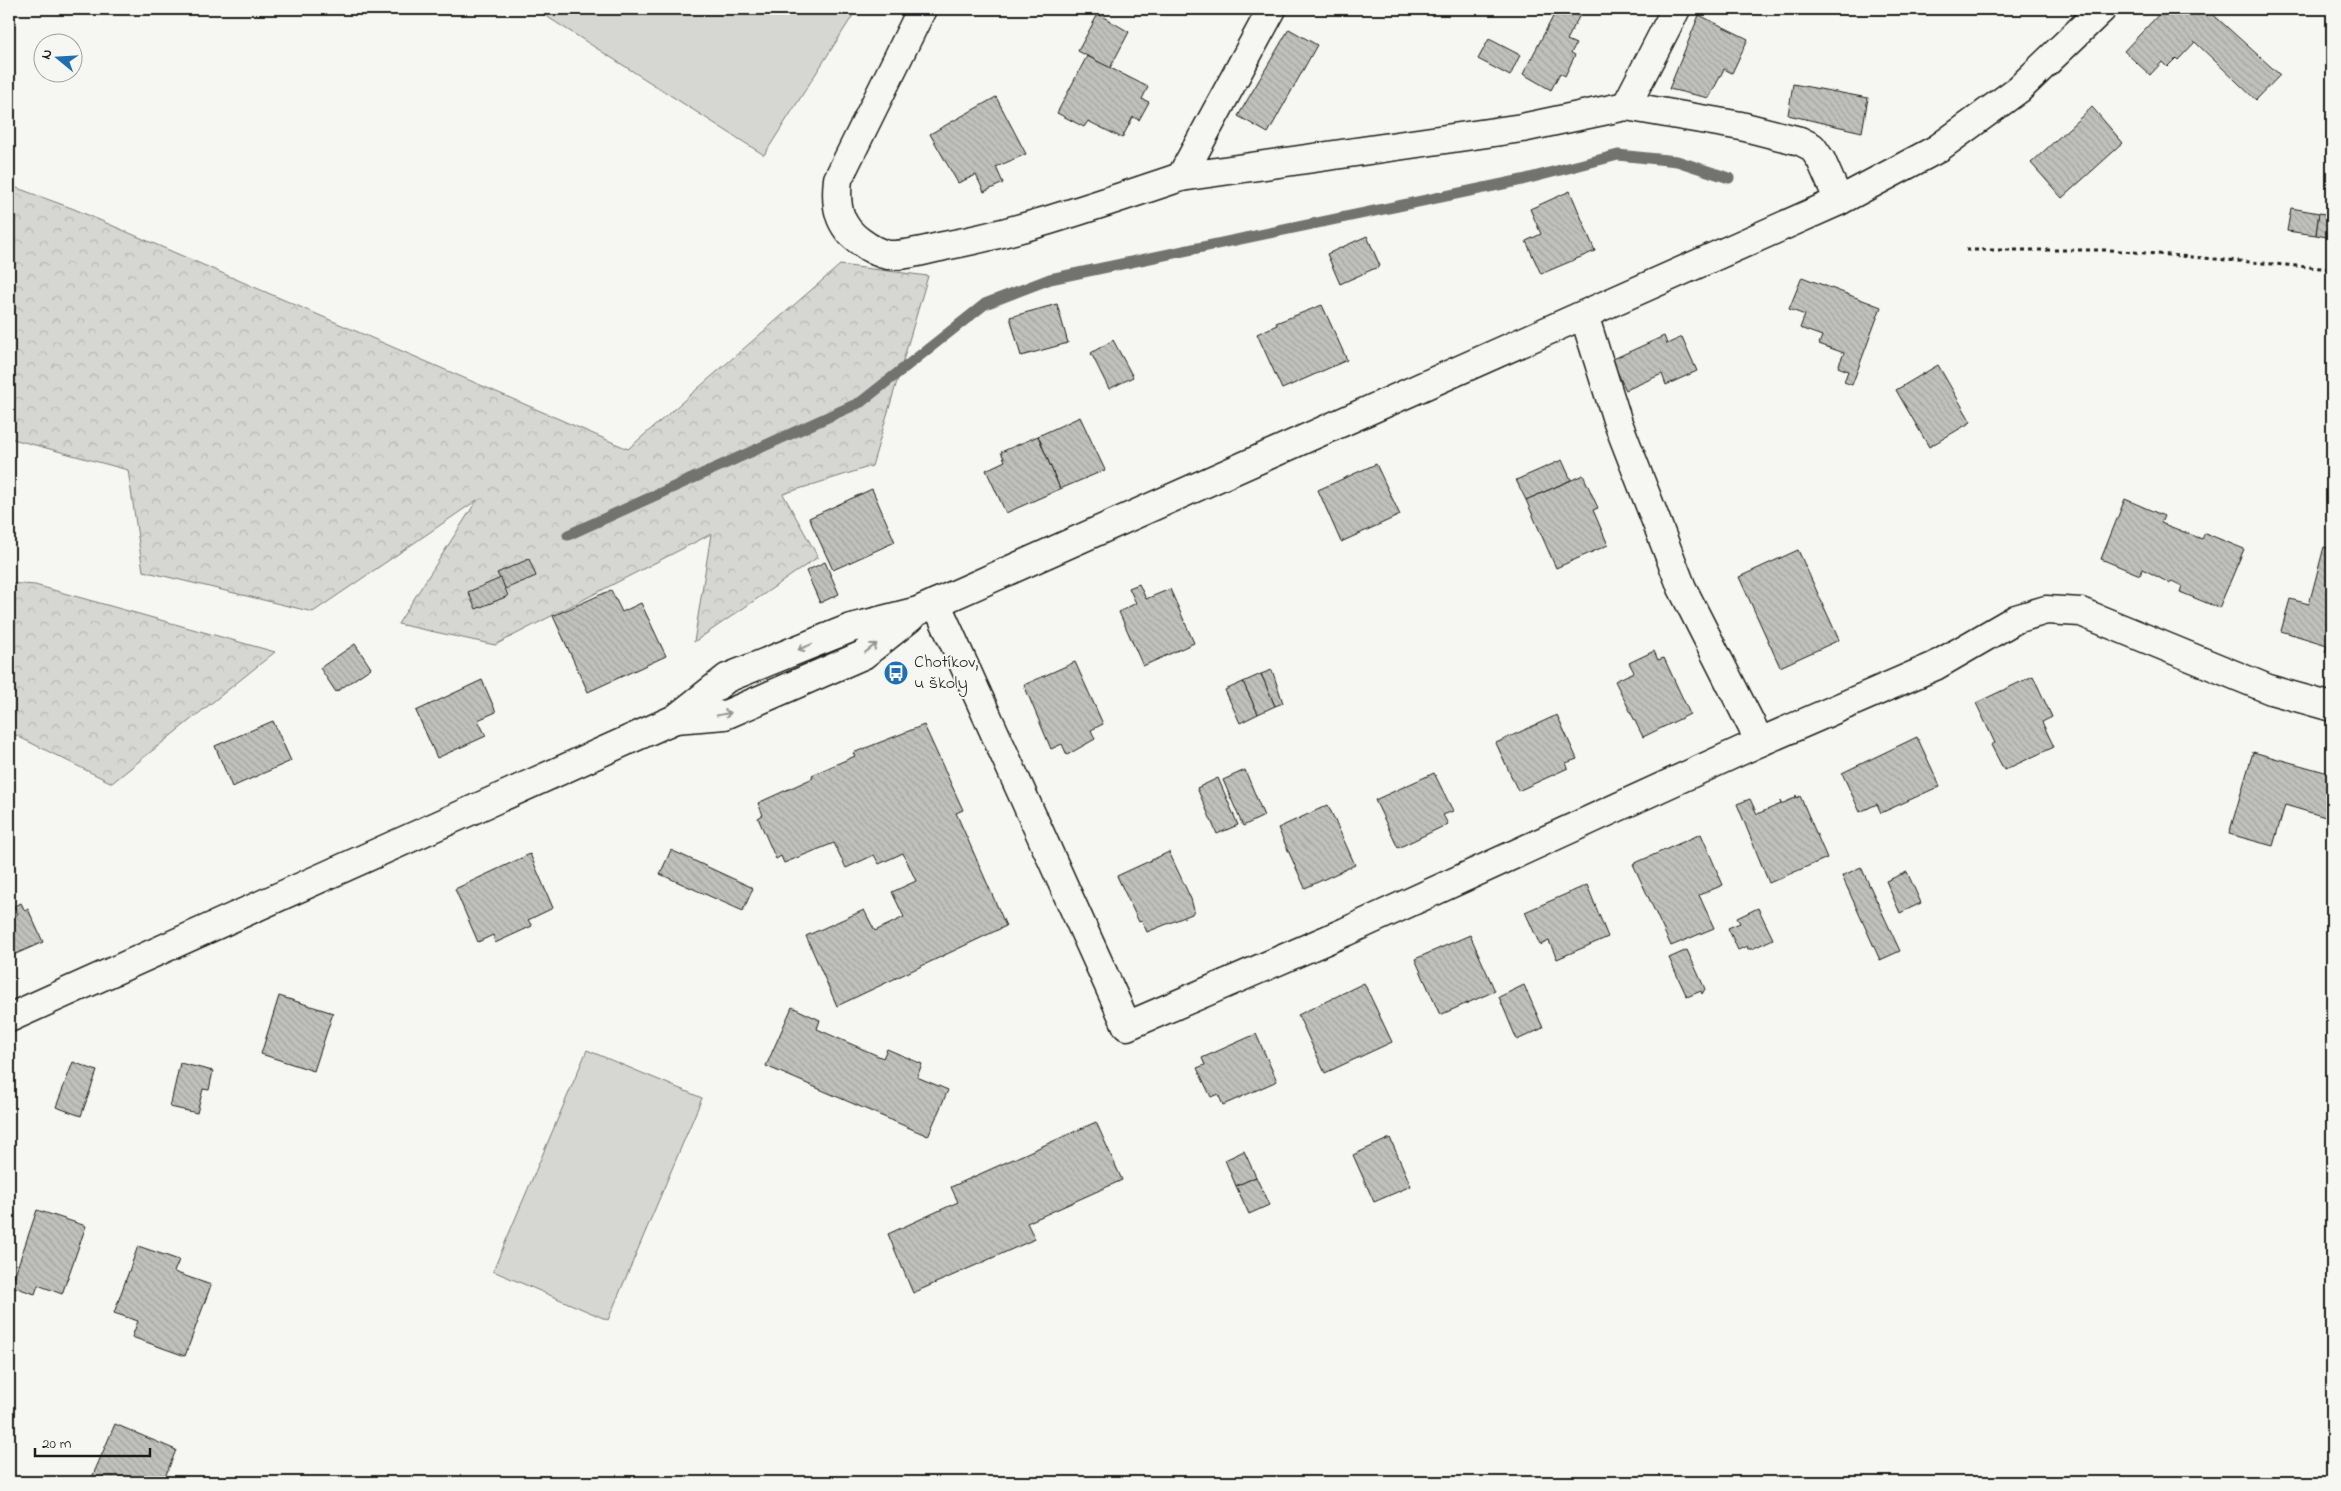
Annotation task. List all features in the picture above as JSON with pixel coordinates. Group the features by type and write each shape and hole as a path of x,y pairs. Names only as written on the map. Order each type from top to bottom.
{"street":[{"path":"922,9 838,179 836,199 840,219 850,234 871,250 888,254 905,254 973,241 1057,218 1181,177 1522,128 1626,106 1741,126 1800,141 1812,148 1821,160 1839,201"},
{"path":"1181,177 1272,9"},
{"path":"1626,106 1676,9"},
{"path":"9,1018 675,719 725,715 854,659 927,607 1839,201 1937,149 2012,95 2102,9"},
{"path":"1584,315 1618,424 1682,588 1760,742"},
{"path":"927,607 1127,1026 1345,932 1760,742 1935,666 2016,619 2046,610 2081,612 2271,690 2332,707"}],"path":[{"path":"1966,250 2110,250 2332,269"}],"green space":[{"path":"535,9 857,9 764,155"},
{"path":"9,185 74,209 628,449 840,265 928,276 872,466 783,494 818,557 694,642 711,534 495,645 398,624 477,500 313,612 143,571 128,470 9,438"},
{"path":"9,583 35,585 275,652 112,783 9,732"},
{"path":"587,1050 702,1098 608,1320 493,1271"}],"building":[{"path":"1557,9 1588,9 1586,13 1582,11 1567,40 1576,44 1571,53 1575,55 1565,76 1560,73 1551,90 1523,74"},
{"path":"2164,9 2207,9 2280,75 2256,100 2195,42 2178,60 2176,58 2167,67 2162,62 2150,75 2124,51"},
{"path":"1098,14 1129,32 1110,68 1078,51"},
{"path":"1699,15 1748,39 1732,73 1724,69 1709,98 1669,89"},
{"path":"1289,29 1317,45 1268,133 1238,116"},
{"path":"1489,39 1520,55 1510,76 1478,59"},
{"path":"1087,56 1148,87 1142,99 1149,102 1139,120 1133,117 1122,138 1088,121 1084,127 1057,113"},
{"path":"1793,84 1868,98 1862,132 1788,115"},
{"path":"996,97 1026,154 996,167 1003,183 984,192 976,175 958,183 930,134"},
{"path":"2092,107 2123,143 2062,198 2031,163"},
{"path":"1570,191 1595,251 1541,274 1526,241 1541,234 1530,209"},
{"path":"2291,208 2319,213 2316,235 2287,231"},
{"path":"2319,213 2332,215 2332,238 2316,235"},
{"path":"1367,236 1380,266 1340,284 1327,254"},
{"path":"1802,277 1881,307 1852,385 1844,382 1848,371 1838,367 1844,353 1819,344 1822,336 1800,328 1805,315 1789,309"},
{"path":"1057,304 1068,343 1021,356 1010,317"},
{"path":"1322,305 1347,360 1282,389 1257,334 1277,325 1276,323"},
{"path":"1664,336 1667,344 1682,337 1697,371 1666,385 1662,374 1626,390 1611,360"},
{"path":"1113,340 1133,377 1109,389 1091,353"},
{"path":"1938,365 1971,422 1929,447 1896,390"},
{"path":"1080,417 1105,470 1060,489 1038,436"},
{"path":"1038,436 1060,489 1006,513 986,470 1005,461 1001,452"},
{"path":"1562,460 1571,480 1526,500 1516,480"},
{"path":"1376,464 1400,515 1341,542 1318,490"},
{"path":"1583,475 1598,508 1593,510 1608,545 1556,568 1526,500"},
{"path":"872,489 895,542 833,570 809,518"},
{"path":"2125,499 2164,516 2161,523 2202,539 2205,533 2244,549 2219,608 2180,592 2182,586 2172,581 2169,583 2143,569 2140,575 2101,559"},
{"path":"2324,547 2332,549 2332,654 2325,652 2327,645 2281,631 2290,599 2309,604"},
{"path":"1798,550 1839,640 1780,667 1739,577"},
{"path":"529,559 536,576 505,589 497,573"},
{"path":"825,562 839,594 820,603 806,571"},
{"path":"501,578 508,596 476,609 468,592"},
{"path":"1139,584 1146,599 1170,589 1194,643 1143,666 1119,612 1136,603 1129,588"},
{"path":"611,590 622,612 641,603 666,656 588,692 553,616"},
{"path":"355,644 371,668 336,692 320,668"},
{"path":"1654,651 1658,660 1664,658 1690,714 1643,737 1615,681 1634,672 1629,663"},
{"path":"1075,662 1103,724 1091,730 1095,739 1067,755 1062,744 1051,749 1024,685"},
{"path":"1272,670 1283,703 1275,706 1261,674"},
{"path":"1261,674 1275,706 1258,714 1243,682"},
{"path":"2033,676 2052,717 2042,722 2054,747 2004,770 1991,745 1995,743 1976,703"},
{"path":"482,680 496,712 478,720 486,736 437,758 416,711"},
{"path":"1243,682 1258,714 1240,723 1225,690"},
{"path":"1557,715 1577,759 1566,763 1568,768 1518,791 1496,743"},
{"path":"273,721 291,761 232,787 215,746"},
{"path":"924,725 963,810 956,813 1006,926 837,1006 806,936 864,910 875,931 904,917 892,892 916,881 903,853 879,864 874,855 846,868 834,843 784,863 781,856 776,859 758,818 763,815 758,803 813,778 812,775 855,756 853,753"},
{"path":"1917,737 1940,786 1881,813 1877,804 1860,812 1842,773"},
{"path":"2253,752 2332,774 2332,819 2285,805 2273,846 2229,834"},
{"path":"1245,770 1264,816 1243,826 1223,780"},
{"path":"1434,773 1453,811 1443,815 1448,824 1398,848 1375,800"},
{"path":"1218,778 1238,825 1217,834 1197,788"},
{"path":"1796,795 1797,798 1800,796 1827,858 1769,883 1737,804 1750,799 1757,814 1795,798"},
{"path":"1328,805 1355,865 1305,888 1278,828"},
{"path":"1701,834 1723,885 1699,895 1714,928 1671,946 1633,864"},
{"path":"671,850 753,888 743,911 660,874"},
{"path":"1169,852 1191,899 1194,910 1192,914 1147,932 1142,921 1139,922 1117,876"},
{"path":"530,854 553,908 528,920 532,926 495,943 493,935 478,942 455,889"},
{"path":"1861,867 1900,951 1880,960 1842,876"},
{"path":"1907,872 1921,903 1900,913 1886,881"},
{"path":"1587,885 1608,937 1557,959 1549,941 1540,945 1525,912"},
{"path":"21,903 25,911 28,909 43,942 9,957 9,918 18,914 14,906"},
{"path":"1758,908 1773,939 1752,949 1748,949 1747,946 1738,950 1728,928 1740,923 1737,918"},
{"path":"1470,935 1495,991 1440,1015 1415,959"},
{"path":"1687,950 1705,989 1702,994 1701,991 1687,997 1669,958"},
{"path":"1364,983 1392,1042 1325,1073 1298,1015"},
{"path":"1524,985 1543,1028 1517,1040 1499,997"},
{"path":"279,996 333,1013 314,1071 261,1054"},
{"path":"792,1007 820,1020 817,1029 883,1058 887,1049 922,1064 917,1077 948,1090 928,1136 766,1066"},
{"path":"1256,1034 1277,1081 1223,1105 1218,1094 1211,1097 1197,1068 1205,1065 1202,1058"},
{"path":"73,1062 97,1071 81,1116 56,1107"},
{"path":"180,1063 213,1071 209,1090 203,1089 197,1113 170,1107"},
{"path":"1096,1122 1122,1180 1027,1223 1035,1239 913,1293 888,1234 958,1202 951,1187"},
{"path":"1390,1138 1411,1186 1374,1202 1353,1155"},
{"path":"1244,1151 1256,1177 1236,1186 1225,1160"},
{"path":"1256,1177 1269,1205 1249,1214 1236,1186"},
{"path":"37,1210 86,1226 62,1294 38,1285 35,1294 11,1286"},
{"path":"138,1246 179,1260 174,1272 211,1285 185,1356 132,1337 138,1321 114,1313"},
{"path":"115,1424 176,1450 163,1482 90,1482"}],"waterway":[{"path":"568,535 861,402 985,304 1050,279 1522,180 1618,155 1677,161 1729,178"}],"place":[{"name":"Chotíkov, u školy","path":"896,673"}]}
